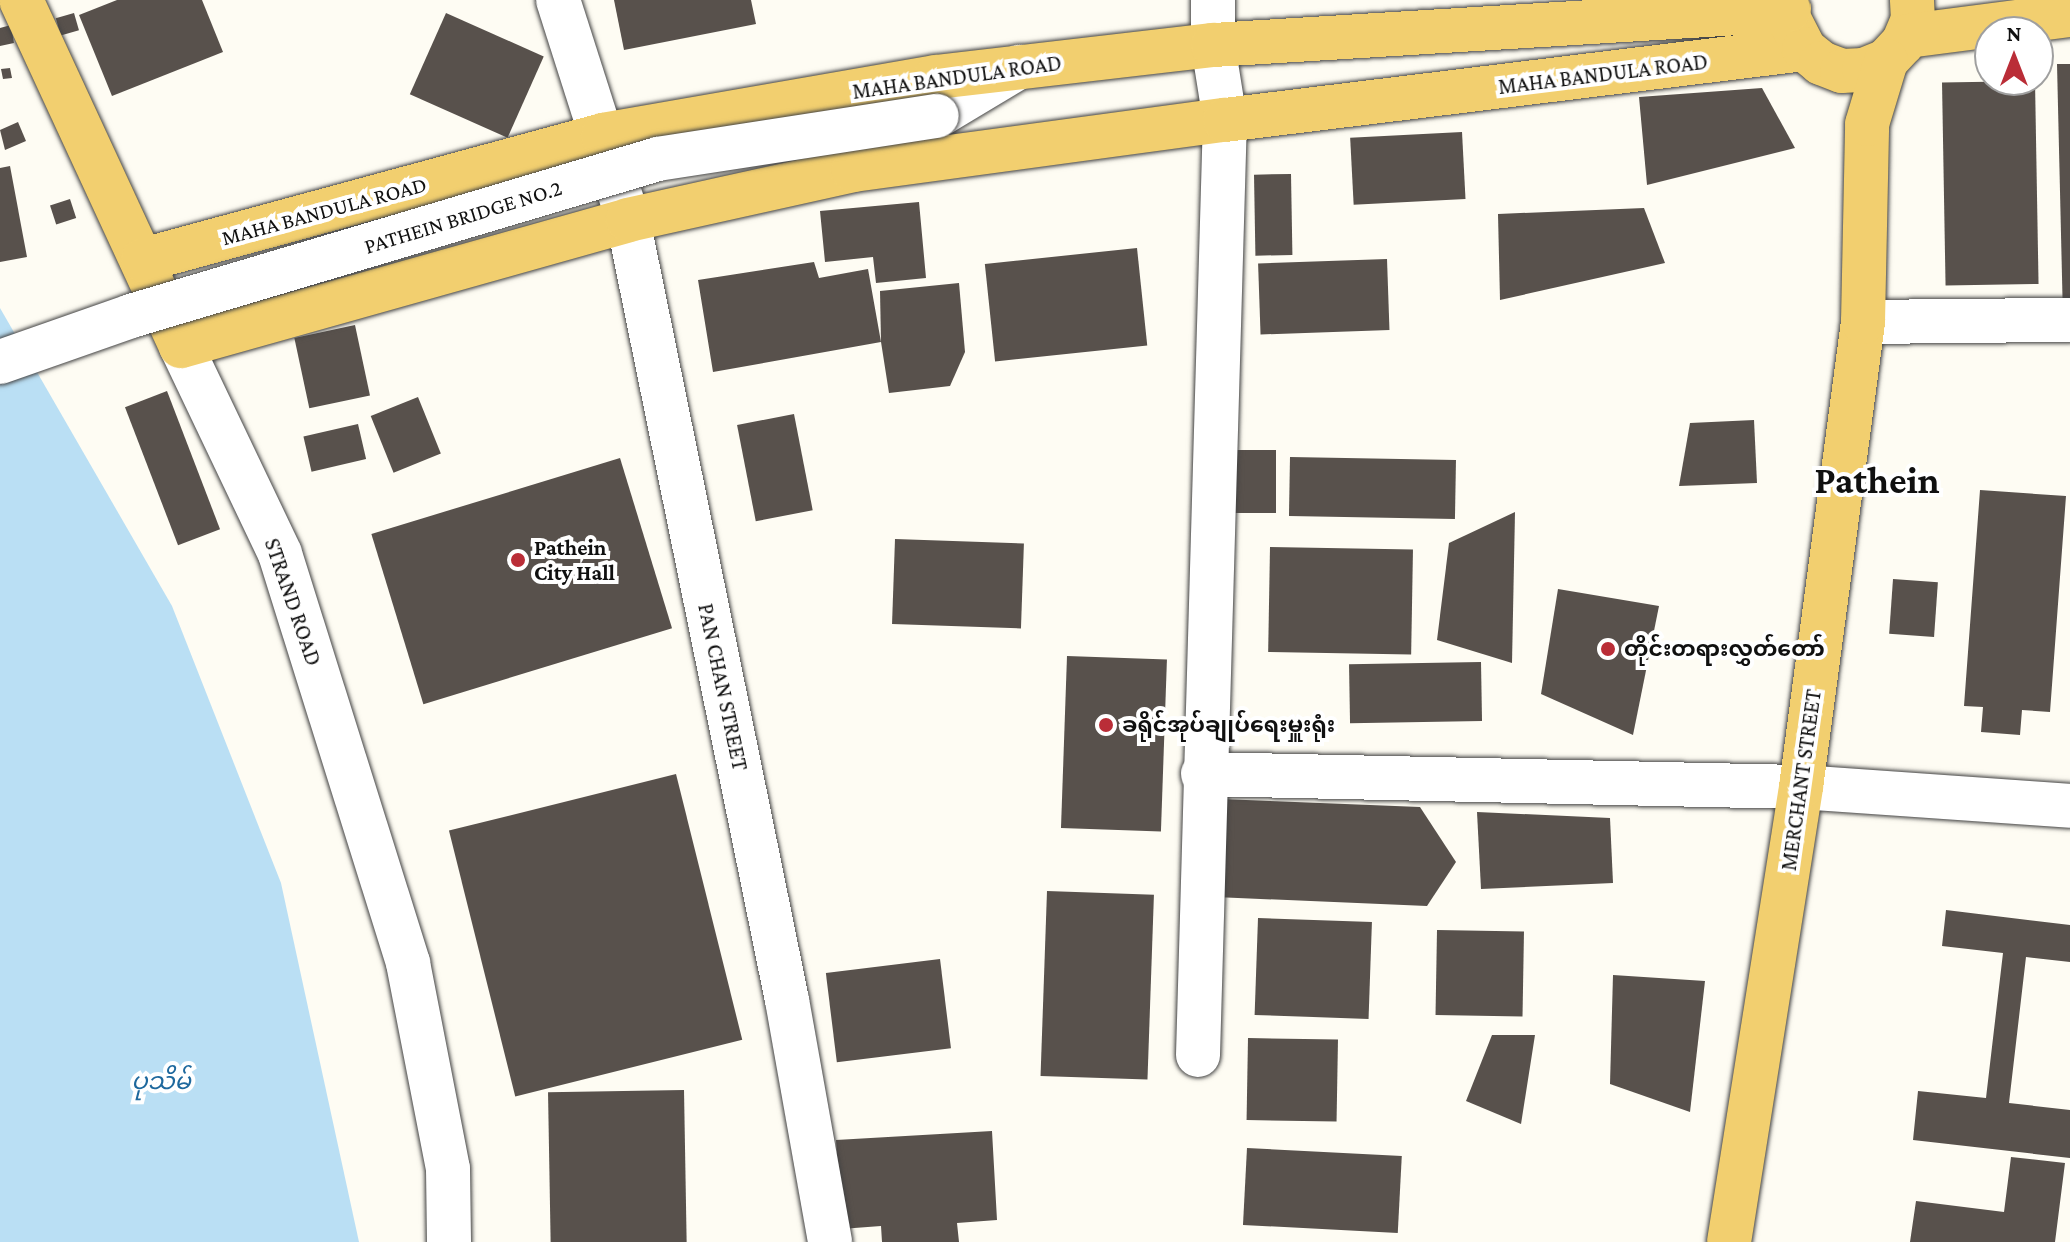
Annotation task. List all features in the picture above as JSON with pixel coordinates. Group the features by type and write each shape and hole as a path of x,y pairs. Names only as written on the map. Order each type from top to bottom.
{"main road":[{"name":"STRAND ROAD","path":"21,0 181,346"},
{"path":"1795,20 1821,63 1842,71 1864,70 1902,32 2070,15"},
{"name":"MAHA BANDULA ROAD","path":"143,260 603,135 936,77 1213,45 1795,20"},
{"name":"MAHA BANDULA ROAD","path":"181,346 628,220 853,170 1225,120 1795,20"},
{"name":"MERCHANT STREET","path":"1729,1242 1801,787 1863,322 1867,124 1902,32"},
{"name":"MERCHANT STREET","path":"1842,71 1867,124"}],"street":[{"name":"PAN CHAN STREET","path":"558,0 628,220 787,1000 830,1242"},
{"path":"1198,1055 1203,774 1225,120 1213,45 1213,0"},
{"path":"937,116 1019,67"},
{"path":"937,116 1023,147"},
{"name":"PATHEIN BRIDGE NO.2","path":"0,362 131,316 658,159 937,116"},
{"path":"1863,322 2070,320"},
{"name":"STRAND ROAD","path":"181,346 280,554 408,963 448,1169 449,1242"},
{"path":"1203,774 1801,787 2070,806"}],"water":[{"name":"ပုသိမ်","path":"0,308 172,606 281,883 359,1242 0,1242"}],"building":[{"path":"117,0 202,0 223,52 112,96 79,15"},
{"path":"614,0 751,0 756,24 624,50"},
{"path":"74,13 79,30 61,36 56,18"},
{"path":"446,13 544,57 508,138 410,94"},
{"path":"11,25 14,43 0,46 0,28"},
{"path":"2057,64 2070,64 2070,319 2063,319"},
{"path":"10,68 12,78 3,79 1,69"},
{"path":"1974,82 1974,96 2035,96 2039,284 1946,286 1942,83"},
{"path":"1762,88 1795,148 1647,185 1639,97"},
{"path":"18,122 26,141 5,150 0,130"},
{"path":"1462,132 1466,199 1354,205 1350,138"},
{"path":"10,166 27,257 0,262 0,168"},
{"path":"1291,174 1292,255 1255,256 1254,175"},
{"path":"70,199 76,218 56,225 50,205"},
{"path":"919,202 926,278 876,283 873,257 825,262 820,211"},
{"path":"1644,208 1665,263 1500,300 1498,214"},
{"path":"1137,248 1147,345 995,361 985,264"},
{"path":"1387,259 1389,330 1261,334 1258,264"},
{"path":"814,262 819,278 868,269 881,342 713,372 698,280"},
{"path":"959,283 965,352 950,386 889,393 881,342 880,291"},
{"path":"355,325 370,395 309,408 294,338"},
{"path":"167,391 220,529 178,545 125,407"},
{"path":"418,397 441,454 394,473 371,416"},
{"path":"794,414 813,510 756,521 737,425"},
{"path":"1754,420 1757,483 1679,486 1690,423"},
{"path":"358,424 366,459 312,472 303,437"},
{"path":"1232,450 1276,450 1276,513 1232,513"},
{"path":"1290,457 1456,460 1455,519 1289,516"},
{"path":"620,458 672,628 423,704 371,534"},
{"path":"1980,490 2066,496 2050,712 2022,710 2020,735 1981,732 1983,707 1964,706"},
{"path":"1515,512 1512,663 1437,640 1449,543"},
{"path":"895,539 1024,544 1021,628 892,624"},
{"path":"1270,547 1413,549 1411,654 1268,652"},
{"path":"1893,579 1938,582 1934,637 1889,634"},
{"path":"1558,589 1659,606 1633,735 1541,694"},
{"path":"1067,656 1167,659 1161,831 1061,828"},
{"path":"1481,662 1482,721 1350,723 1349,664"},
{"path":"676,774 742,1040 515,1096 449,831"},
{"path":"1220,799 1420,807 1456,862 1427,906 1215,897"},
{"path":"1477,812 1610,818 1613,883 1481,889"},
{"path":"1047,891 1154,895 1147,1080 1041,1076"},
{"path":"1946,910 2070,925 2070,962 2026,957 2009,1103 2070,1110 2070,1158 1913,1140 1918,1091 1986,1098 2003,953 1942,946"},
{"path":"1258,918 1372,922 1369,1019 1255,1015"},
{"path":"1437,930 1524,932 1523,1017 1436,1015"},
{"path":"940,959 951,1048 837,1062 826,973"},
{"path":"1613,975 1705,981 1690,1112 1610,1084"},
{"path":"1492,1035 1535,1035 1521,1124 1466,1101"},
{"path":"1248,1038 1338,1040 1337,1122 1247,1120"},
{"path":"684,1090 687,1242 551,1242 548,1092"},
{"path":"992,1131 997,1220 957,1223 959,1242 882,1242 881,1226 841,1229 836,1140"},
{"path":"1247,1148 1402,1156 1398,1233 1243,1225"},
{"path":"2011,1157 2065,1163 2055,1242 1910,1242 1916,1201 2004,1212"}],"place":[{"name":"Pathein City Hall","path":"518,560"},
{"name":"တိုင်းတရားလွှတ်တော်","path":"1608,649"},
{"name":"ခရိုင်အုပ်ချုပ်ရေးမှူးရုံး","path":"1106,725"}],"district":[{"name":"Pathein","path":"1877,481"}]}
